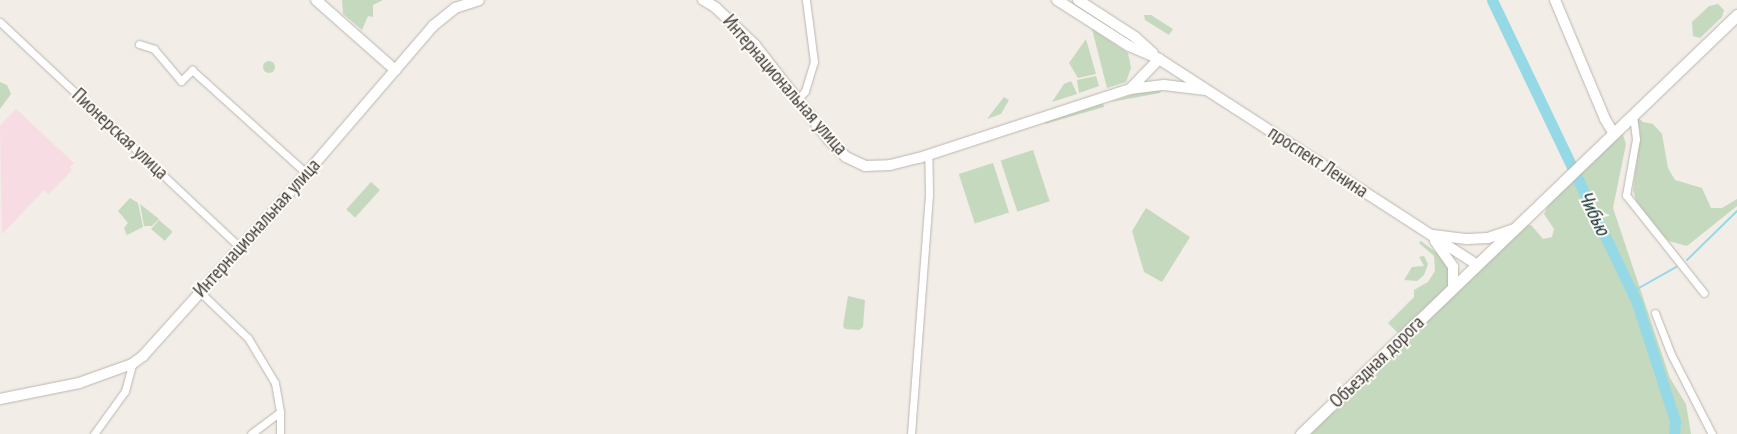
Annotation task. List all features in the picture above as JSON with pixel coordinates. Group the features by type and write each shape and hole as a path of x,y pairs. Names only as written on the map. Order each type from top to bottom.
{"main road":[{"path":"316,0 394,70"},
{"name":"Интернациональная улица","path":"0,399 79,383 132,364 200,292 306,174 433,26 455,8 480,0"},
{"name":"Интернациональная улица","path":"703,0 715,7 755,45 797,100 846,158 865,166 890,165 928,155 1130,89 1164,85 1206,90"},
{"name":"проспект Ленина","path":"1057,0 1129,46 1159,59"},
{"name":"проспект Ленина","path":"1078,0 1135,37 1159,59 1478,265"},
{"path":"1555,0 1605,120 1614,134"},
{"name":"Объездная дорога","path":"1301,434 1737,15"},
{"name":"Интернациональная улица","path":"1130,89 1147,76 1159,59"},
{"path":"1430,234 1467,240 1488,238 1518,227"},
{"path":"1430,234 1453,267 1453,289"}],"street":[{"path":"797,100 805,92 814,62 806,0"},
{"name":"Пионерская улица","path":"0,22 240,247"},
{"path":"139,44 154,49 181,81 192,70 306,174"},
{"path":"1633,115 1636,139 1626,195 1704,293"},
{"path":"911,434 929,194 928,155"},
{"path":"200,292 248,338 263,360 280,400 280,434"},
{"path":"1655,314 1671,354 1712,434"},
{"path":"94,434 125,391 132,364"},
{"path":"251,434 280,412"}],"shaded area":[{"path":"16,109 74,163 70,167 72,170 49,194 44,190 2,234 0,126"}],"green space":[{"path":"342,0 383,0 373,5 373,17 368,16 362,30 343,14"},
{"path":"1718,4 1724,10 1722,17 1700,38 1693,36 1692,22 1709,6"},
{"path":"1144,15 1151,15 1173,29 1169,35 1145,20"},
{"path":"1092,29 1128,53 1131,68 1126,82 1107,88"},
{"path":"1086,39 1096,74 1078,78 1069,63"},
{"path":"267,61 271,61 275,67 271,73 267,73 263,69 263,65"},
{"path":"1096,76 1099,86 1079,93 1077,80"},
{"path":"1071,81 1077,94 1052,102 1064,84"},
{"path":"0,82 7,85 11,94 0,109"},
{"path":"1162,89 1160,93 1111,102 1137,93"},
{"path":"1004,97 1009,100 1001,114 987,119"},
{"path":"1103,103 1104,107 1045,124 1045,122"},
{"path":"1637,117 1643,122 1653,124 1662,134 1668,168 1675,180 1702,188 1711,208 1722,208 1737,199 1737,206 1687,246 1669,241 1651,225 1637,204 1633,190 1640,133"},
{"path":"1622,132 1626,144 1613,208 1670,378 1686,404 1691,434 1306,434 1328,413 1336,411 1339,405 1525,225 1531,225 1543,239 1552,237 1554,229 1544,214 1550,201"},
{"path":"1033,150 1050,201 1017,212 1001,161"},
{"path":"993,163 1009,212 975,224 959,174"},
{"path":"371,182 380,190 355,218 346,209"},
{"path":"130,198 138,203 143,227 127,235 124,228 128,223 118,211"},
{"path":"140,204 159,219 152,226 144,226"},
{"path":"1146,208 1190,237 1162,282 1144,272 1132,231"},
{"path":"159,220 173,232 165,241 151,229"},
{"path":"1421,241 1446,260 1452,282 1399,334 1388,323 1414,297 1414,290 1428,282 1435,271 1434,256 1419,243"},
{"path":"1424,256 1428,264 1424,275 1417,281 1404,280 1412,267 1424,266 1419,257"},
{"path":"848,296 865,300 863,327 859,330 845,329 843,326"}],"waterway":[{"name":"Чибью","path":"1492,0 1636,300 1675,421 1674,434"},
{"path":"1687,260 1737,211"},
{"path":"1632,292 1676,267"}]}
